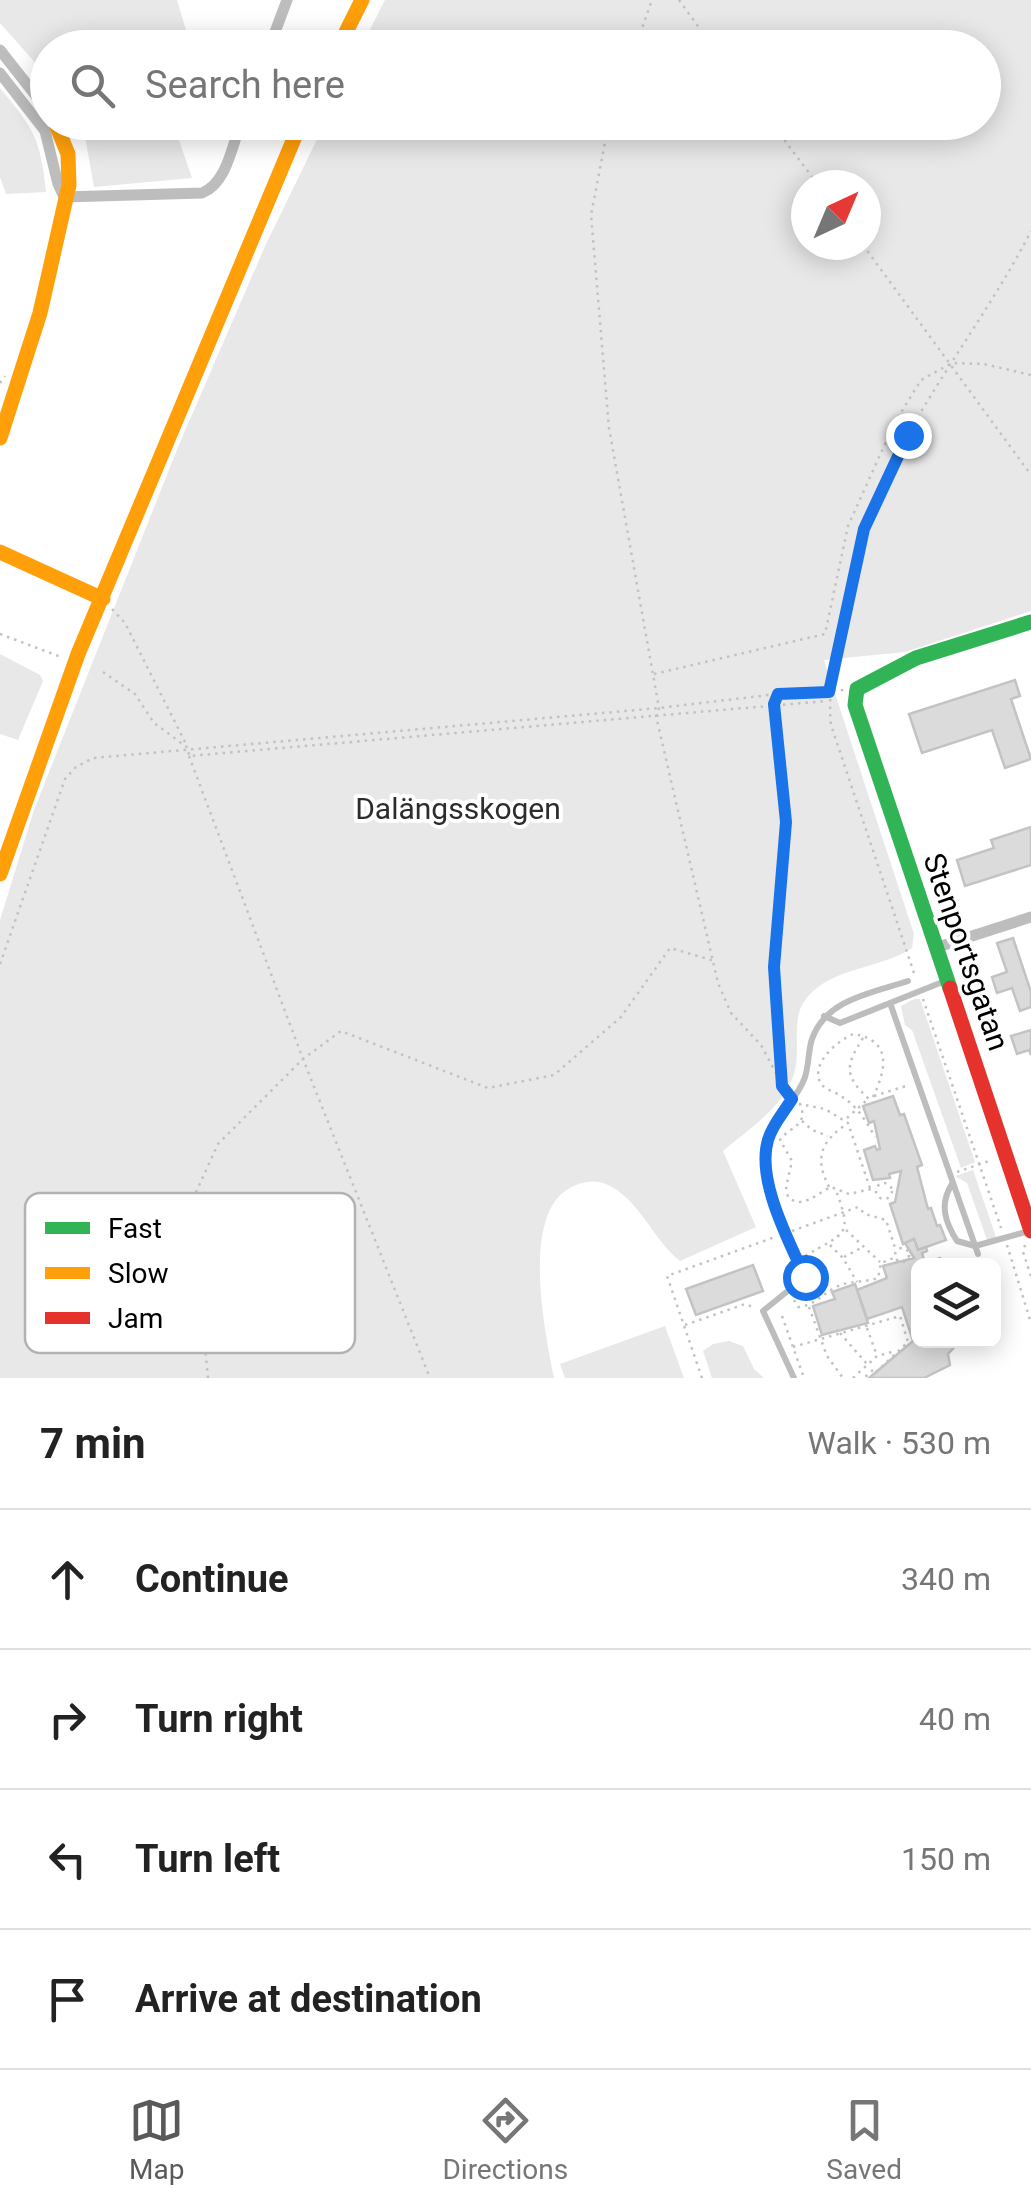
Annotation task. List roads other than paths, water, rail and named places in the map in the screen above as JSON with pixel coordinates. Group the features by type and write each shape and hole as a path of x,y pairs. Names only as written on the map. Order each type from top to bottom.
{"street":[{"path":"276,30 287,0"},
{"path":"347,30 362,0"},
{"path":"0,50 30,88"},
{"path":"0,72 30,111"},
{"path":"47,140 64,197"},
{"path":"0,438 40,314 70,172 62,140"},
{"path":"64,197 202,193 210,190 224,169 234,140"},
{"path":"0,874 78,654 294,140"},
{"path":"0,552 103,599"},
{"name":"Stenportsgatan","path":"1028,1234 1006,1155 855,705 856,690 869,679 1031,622"},
{"path":"935,948 1031,917"}],"lane":[{"path":"794,1378 763,1311 805,1277 786,1234 768,1175 766,1143 805,1078 810,1045 824,1016 839,1005 908,981"},
{"path":"824,1016 840,1024 946,981"},
{"path":"890,1004 977,1250"},
{"path":"952,1179 944,1198 947,1222 957,1241 977,1250 1004,1238 1028,1234"}],"park label":[{"name":"Dalängsskogen","path":"458,809"}]}
